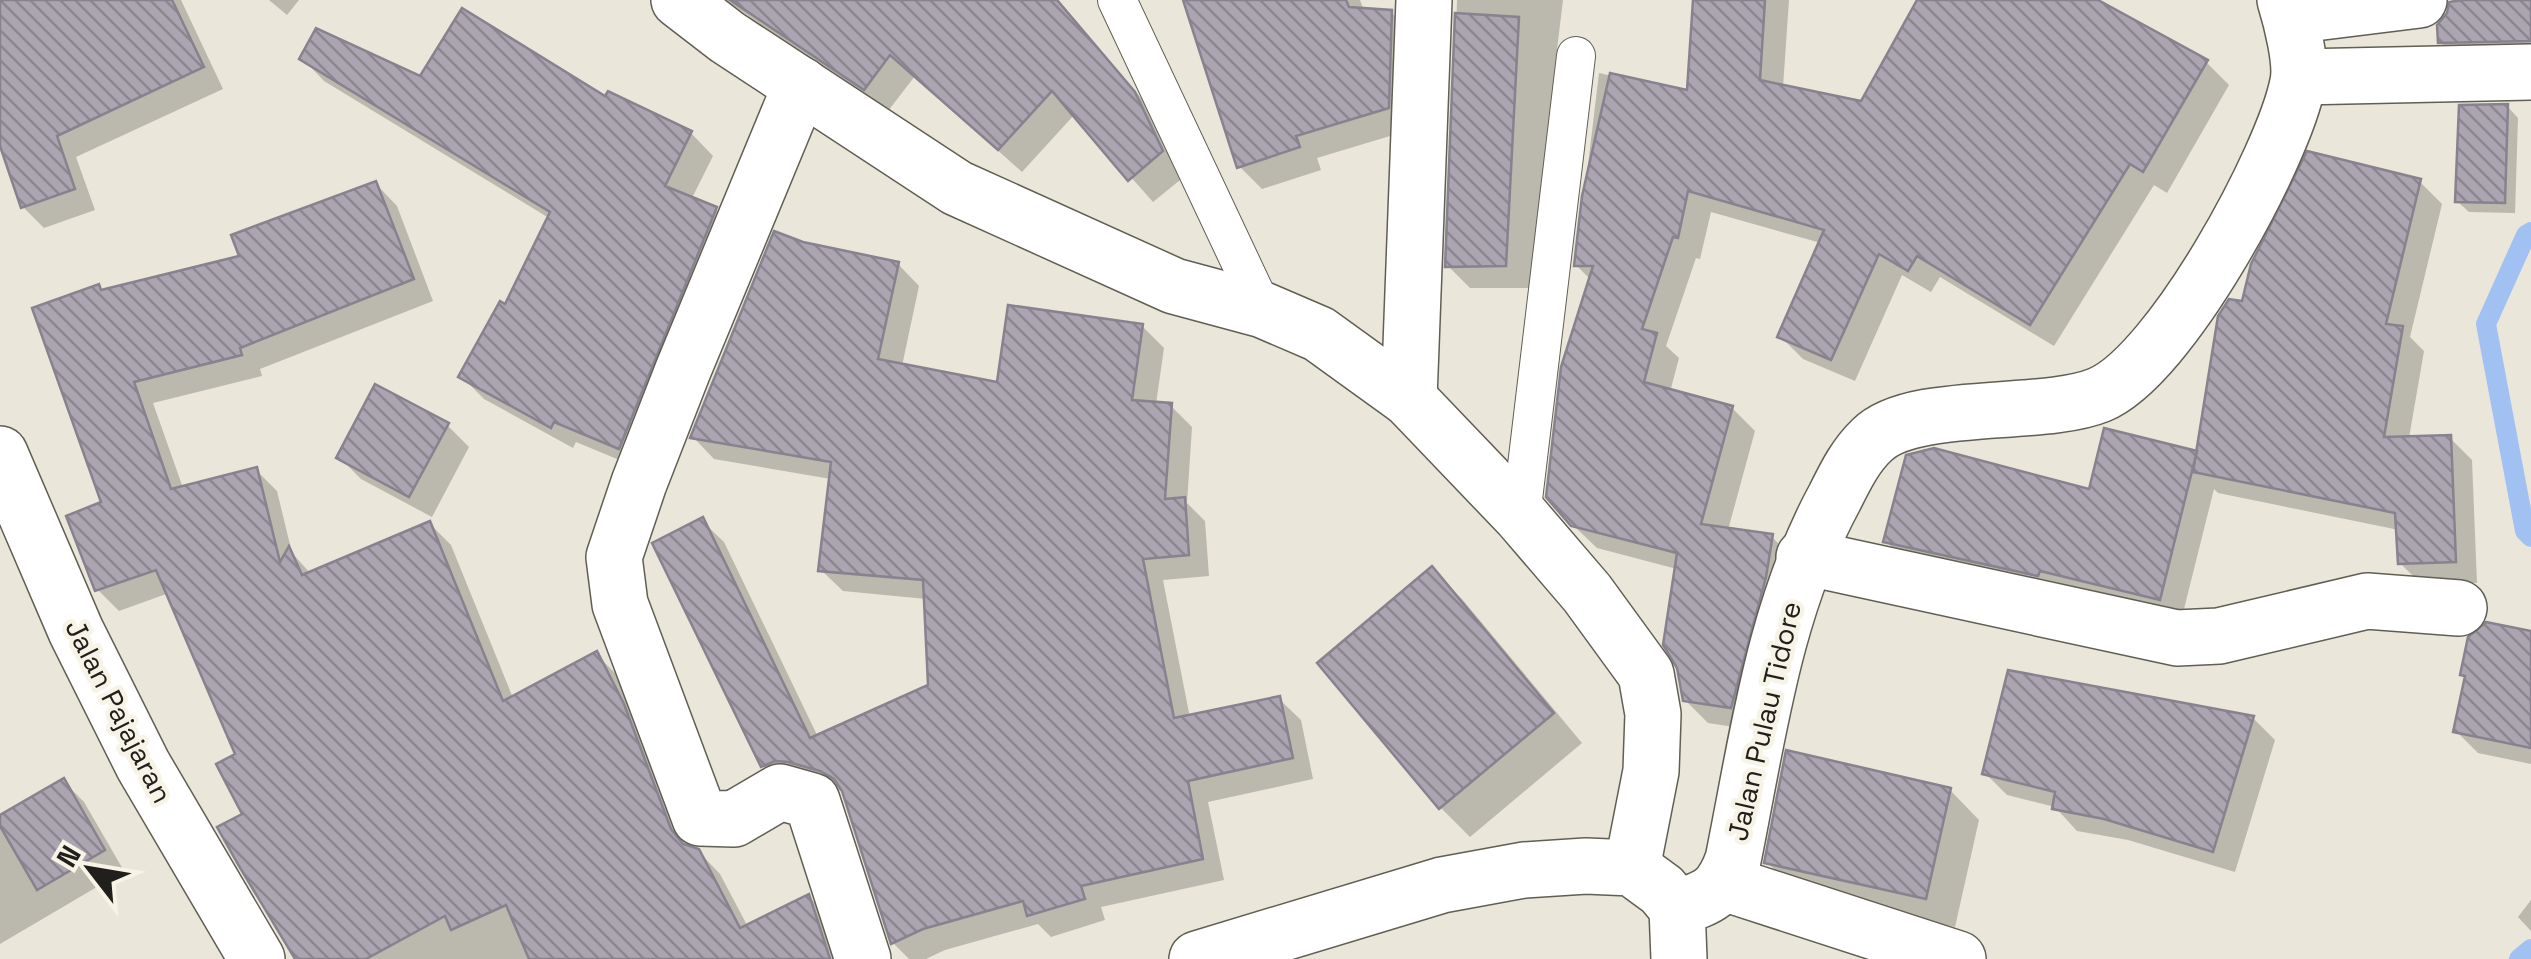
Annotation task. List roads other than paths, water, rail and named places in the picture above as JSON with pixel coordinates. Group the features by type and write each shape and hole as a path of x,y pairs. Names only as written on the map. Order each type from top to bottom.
{"street":[{"path":"679,0 727,37 957,188 1174,286 1263,310 1320,334 1409,399 1521,516 1598,607 1646,674 1653,714 1650,771 1632,868"},
{"path":"1409,399 1424,0"},
{"path":"2288,8 2419,0"},
{"name":"Jalan Pulau Tidore","path":"1724,883 1734,860 1774,653 1804,557 1852,465 1874,438 1901,424 1948,415 2060,404 2100,395 2132,374 2167,336 2240,222 2287,124 2300,77 2288,8"},
{"path":"2300,77 2531,72"},
{"path":"800,85 682,370 614,557 620,604 700,818 734,818 780,792 812,801 863,959"},
{"name":"Jalan Pajajaran","path":"0,454 76,631 143,765 258,959"},
{"path":"1804,557 2178,638 2219,636 2368,601 2459,608"},
{"path":"1198,959 1442,884 1524,870 1586,866 1632,868 1662,890 1678,934"},
{"path":"1678,934 1724,883 1958,959"}],"lane":[{"path":"1117,0 1263,310"},
{"path":"1521,516 1576,56"}],"waterway":[{"path":"2531,232 2526,235 2486,324 2525,531 2531,537"},
{"path":"2519,959 2531,949"}]}
